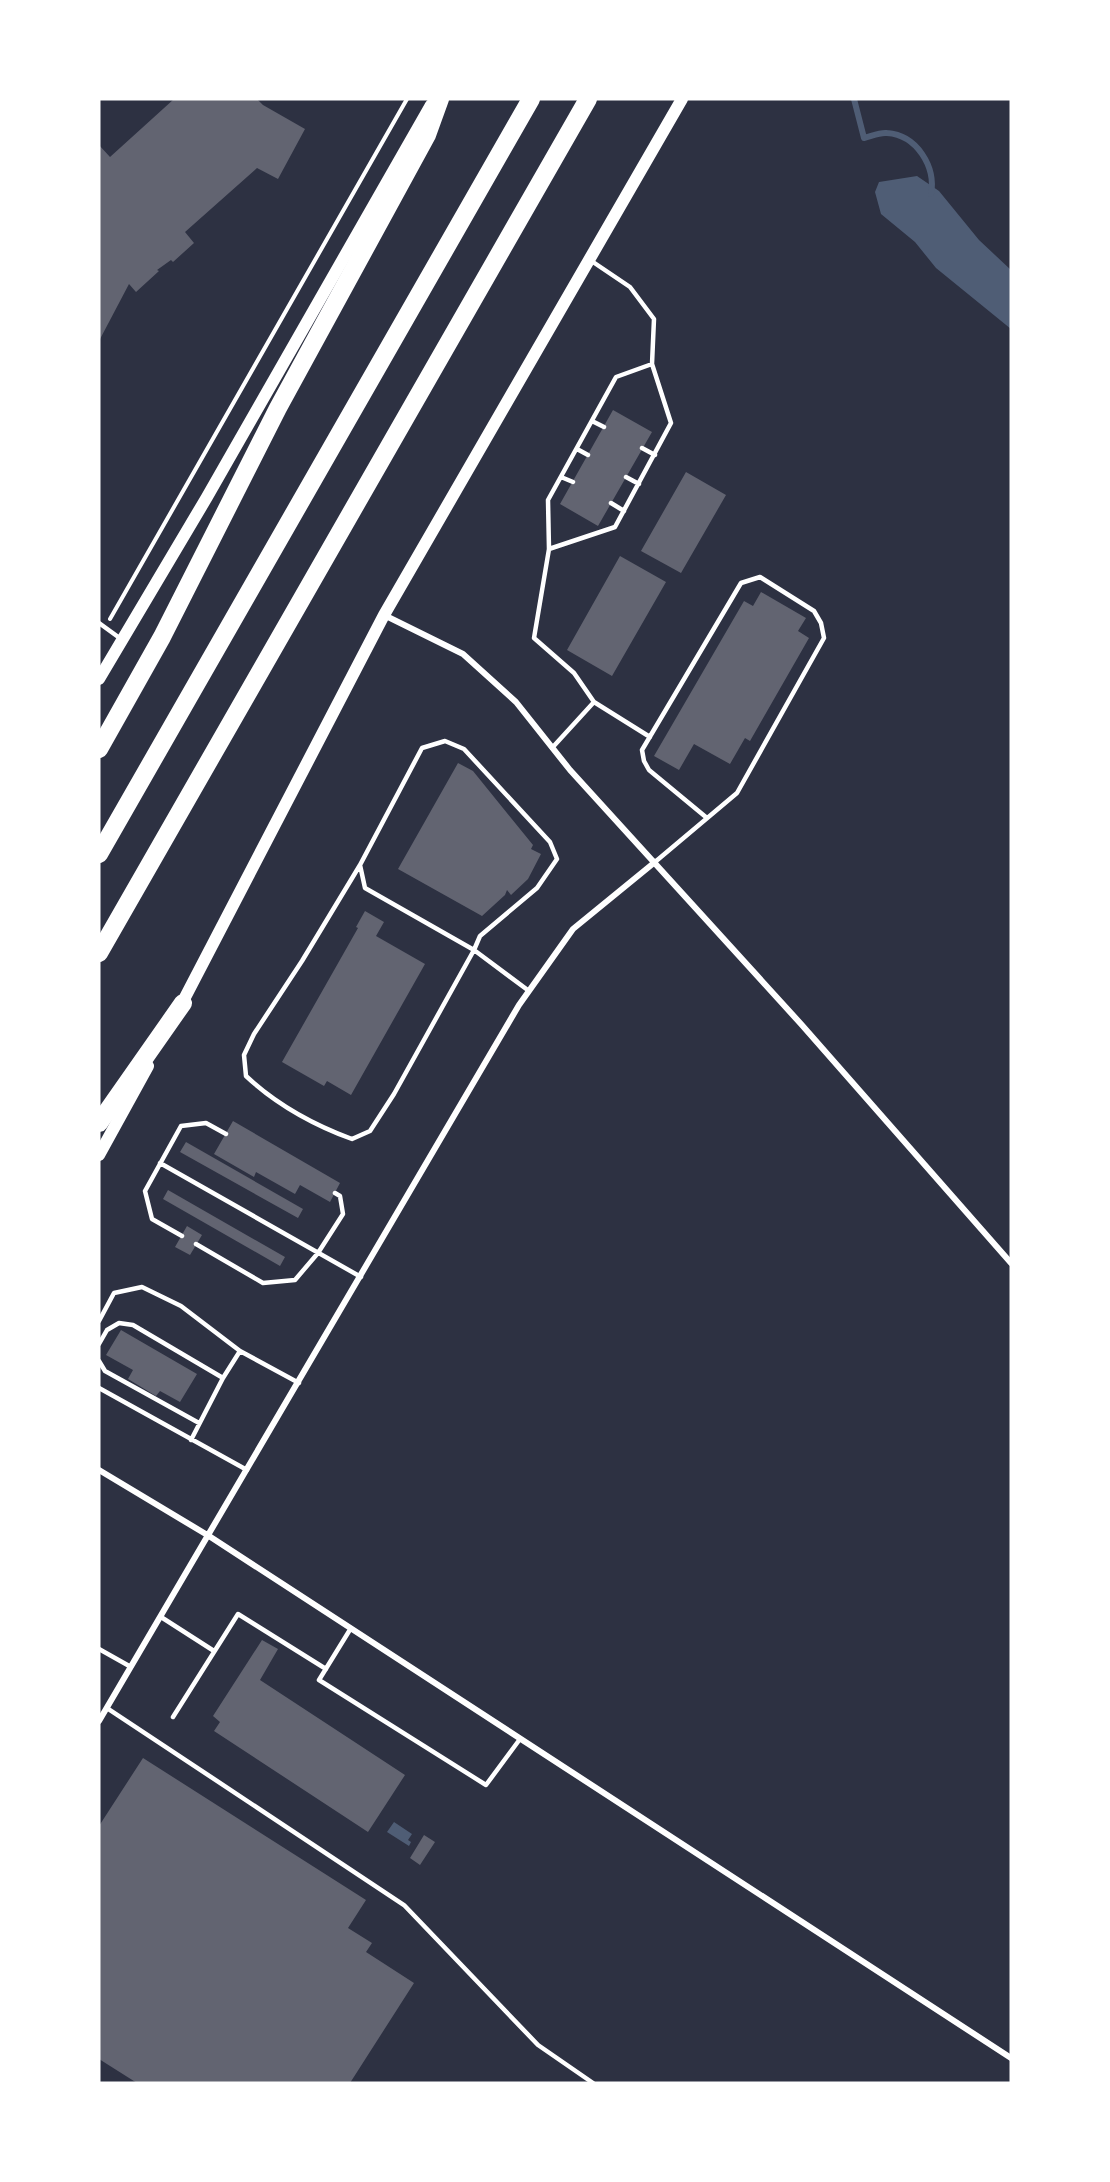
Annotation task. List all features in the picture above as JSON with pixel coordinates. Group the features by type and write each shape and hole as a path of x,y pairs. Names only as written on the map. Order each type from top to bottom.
{"highway":[{"path":"99,749 162,637 289,388 427,135 440,99"},
{"path":"99,854 531,99"},
{"path":"99,953 588,99"},
{"path":"99,1123 183,1003"}],"main road":[{"path":"99,679 207,497 434,99"},
{"path":"99,1155 183,1003 384,615 682,99"}],"street":[{"path":"384,615 463,654 516,702 570,770 801,1024 1011,1263"},
{"path":"99,1721 529,991 573,929 655,862"},
{"path":"99,1470 209,1536 1011,2058"}],"lane":[{"path":"549,549 615,527 671,423 652,364 654,319 630,287 589,259"},
{"path":"650,737 594,702 574,673 534,639 549,549 548,500 616,377 652,364"},
{"path":"592,421 604,427"},
{"path":"642,448 655,455"},
{"path":"577,449 588,455"},
{"path":"561,477 573,482"},
{"path":"626,477 639,484"},
{"path":"611,503 624,511"},
{"path":"655,862 737,793 824,638 821,623 814,612 760,577 741,583 642,750 649,770 707,818"},
{"path":"99,623 121,640"},
{"path":"552,748 594,702"},
{"path":"445,741 464,750 550,842 557,859 537,888 480,936 474,950 394,1094 370,1131 352,1139 323,1129 265,1093 246,1076 244,1055 254,1034 302,961 360,865 422,748 445,741"},
{"path":"360,865 365,888 474,950 529,991"},
{"path":"182,1236 152,1219 146,1191 181,1126 206,1123 226,1134"},
{"path":"160,1163 361,1277"},
{"path":"196,1244 263,1283 296,1280 318,1253 343,1214 340,1196 335,1193"},
{"path":"99,1321 114,1293 142,1287 181,1306 240,1350 299,1383"},
{"path":"99,1344 107,1330 119,1323 133,1325 223,1378"},
{"path":"192,1440 223,1378 240,1350"},
{"path":"99,1361 105,1371 199,1424"},
{"path":"99,1388 247,1470"},
{"path":"173,1718 238,1614 326,1669"},
{"path":"161,1617 214,1651"},
{"path":"351,1628 319,1680 486,1785 520,1738"},
{"path":"99,1649 131,1667"},
{"path":"107,1708 404,1905 538,2045 593,2083"}],"path":[{"path":"105,628 407,99"}],"water":[{"path":"917,176 939,191 979,240 1011,270 1011,329 936,268 915,242 881,214 875,192 879,182"},
{"path":"394,1822 412,1834 408,1840 411,1842 409,1846 387,1832"}],"building":[{"path":"174,99 257,99 263,105 305,129 278,179 257,168 185,232 194,243 173,262 171,260 157,270 159,271 136,292 129,284 99,341 99,145 110,157"},
{"path":"613,410 652,432 598,526 560,504"},
{"path":"686,472 726,495 681,573 641,551"},
{"path":"620,556 666,582 612,676 567,650"},
{"path":"761,592 806,618 798,631 809,638 750,741 745,738 730,764 694,744 679,770 654,756 744,601 753,606"},
{"path":"458,763 473,771 533,845 531,849 541,854 528,879 511,895 507,890 505,895 482,916 398,869"},
{"path":"365,911 384,922 376,936 425,964 351,1095 327,1081 324,1086 282,1062 358,928 356,927"},
{"path":"233,1121 340,1183 330,1202 300,1185 295,1194 256,1172 254,1177 214,1154"},
{"path":"186,1142 303,1209 298,1218 180,1152"},
{"path":"168,1190 285,1257 280,1266 163,1199"},
{"path":"187,1226 202,1235 190,1255 175,1247"},
{"path":"121,1330 197,1374 180,1402 160,1391 156,1396 128,1379 133,1370 106,1355"},
{"path":"262,1640 278,1649 260,1680 405,1775 368,1832 214,1731 220,1722 213,1716"},
{"path":"143,1758 366,1900 348,1928 372,1943 366,1952 414,1983 350,2083 137,2083 99,2059 99,1826"},
{"path":"424,1835 435,1842 420,1865 410,1858"}],"waterway":[{"path":"854,99 864,138 882,133 898,135 915,146 922,154 930,173 931,194"}]}
